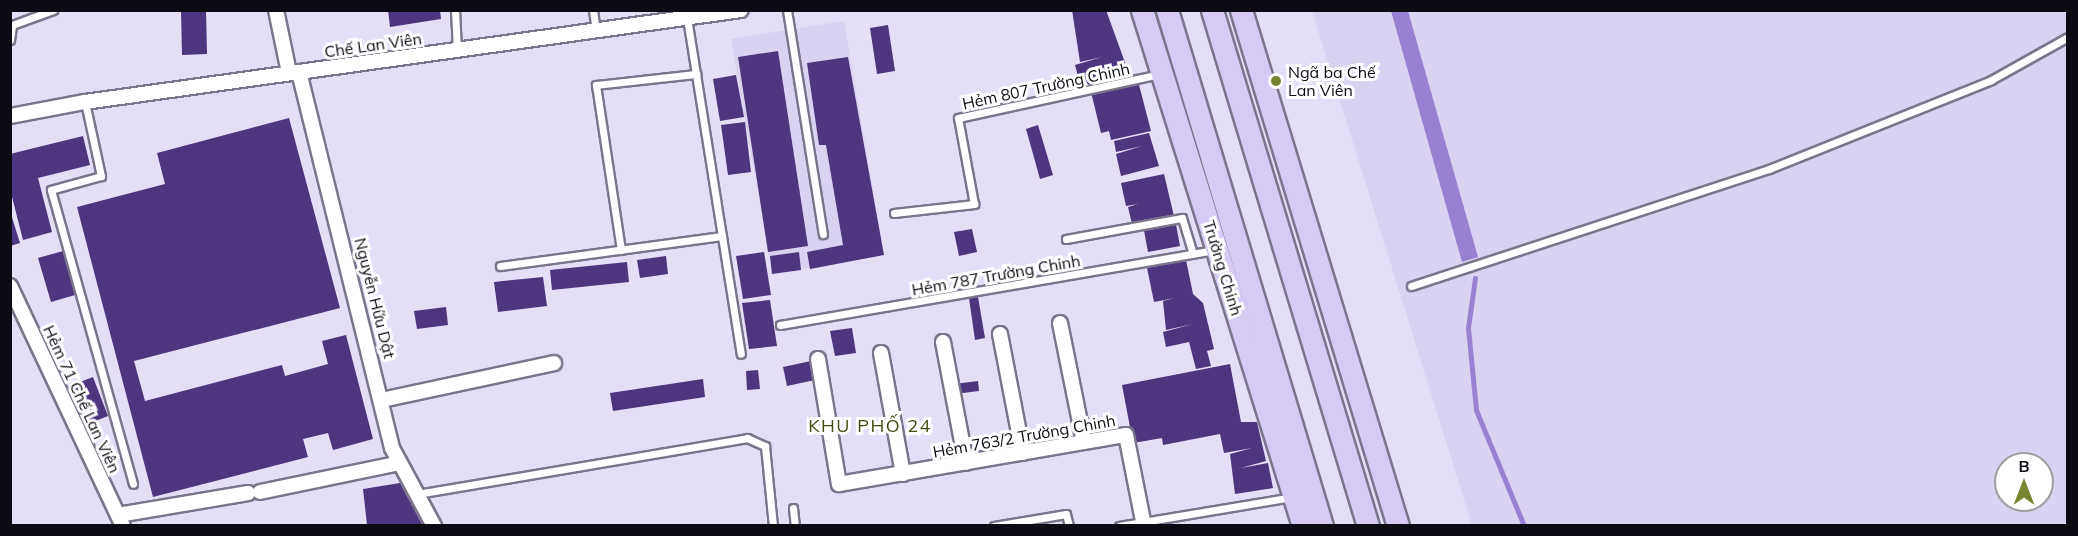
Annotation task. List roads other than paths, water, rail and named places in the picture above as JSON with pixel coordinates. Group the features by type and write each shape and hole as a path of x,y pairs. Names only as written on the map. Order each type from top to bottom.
{"main road":[{"name":"Trường Chinh","path":"1142,10 1303,525"},
{"name":"Trường Chinh","path":"1167,10 1322,525"},
{"path":"1212,10 1368,525"},
{"path":"1240,10 1398,525"}],"street":[{"name":"Nguyễn Hữu Dật","path":"276,10 400,464 434,525"},
{"name":"Chế Lan Viên","path":"10,116 85,102 741,10"},
{"name":"Hẻm 71 Chế Lan Viên","path":"10,286 121,520"},
{"path":"1060,323 1084,442"},
{"path":"1000,334 1023,453"},
{"path":"943,342 966,463"},
{"path":"880,353 903,474"},
{"name":"Hẻm 763/2 Trường Chinh","path":"818,359 839,484 1126,435 1143,524"},
{"path":"382,400 554,363"},
{"path":"121,520 400,464"}],"lane":[{"path":"10,40 12,25 53,10"},
{"path":"455,10 457,50"},
{"path":"593,10 596,31"},
{"path":"787,10 823,234"},
{"path":"687,18 741,354"},
{"path":"1412,286 1769,169 1991,80 2067,37"},
{"name":"Hẻm 807 Trường Chinh","path":"894,213 974,204 958,118 1162,73"},
{"path":"621,250 596,84 696,74"},
{"path":"85,102 101,176 51,190 133,484"},
{"path":"1066,239 1182,218 1193,253"},
{"path":"500,266 722,236"},
{"name":"Hẻm 787 Trường Chinh","path":"780,325 1217,250"},
{"path":"417,494 747,438 765,446 773,525"},
{"path":"1119,525 1143,524 1294,496"},
{"path":"793,508 795,525"},
{"path":"994,525 1066,514 1069,525"}],"waterway":[{"path":"1475,278 1468,328 1476,410 1524,526"}],"place":[{"name":"Ngã ba Chế Lan Viên","path":"1276,81"}],"district":[{"name":"KHU PHỐ 24","path":"870,426"}]}
